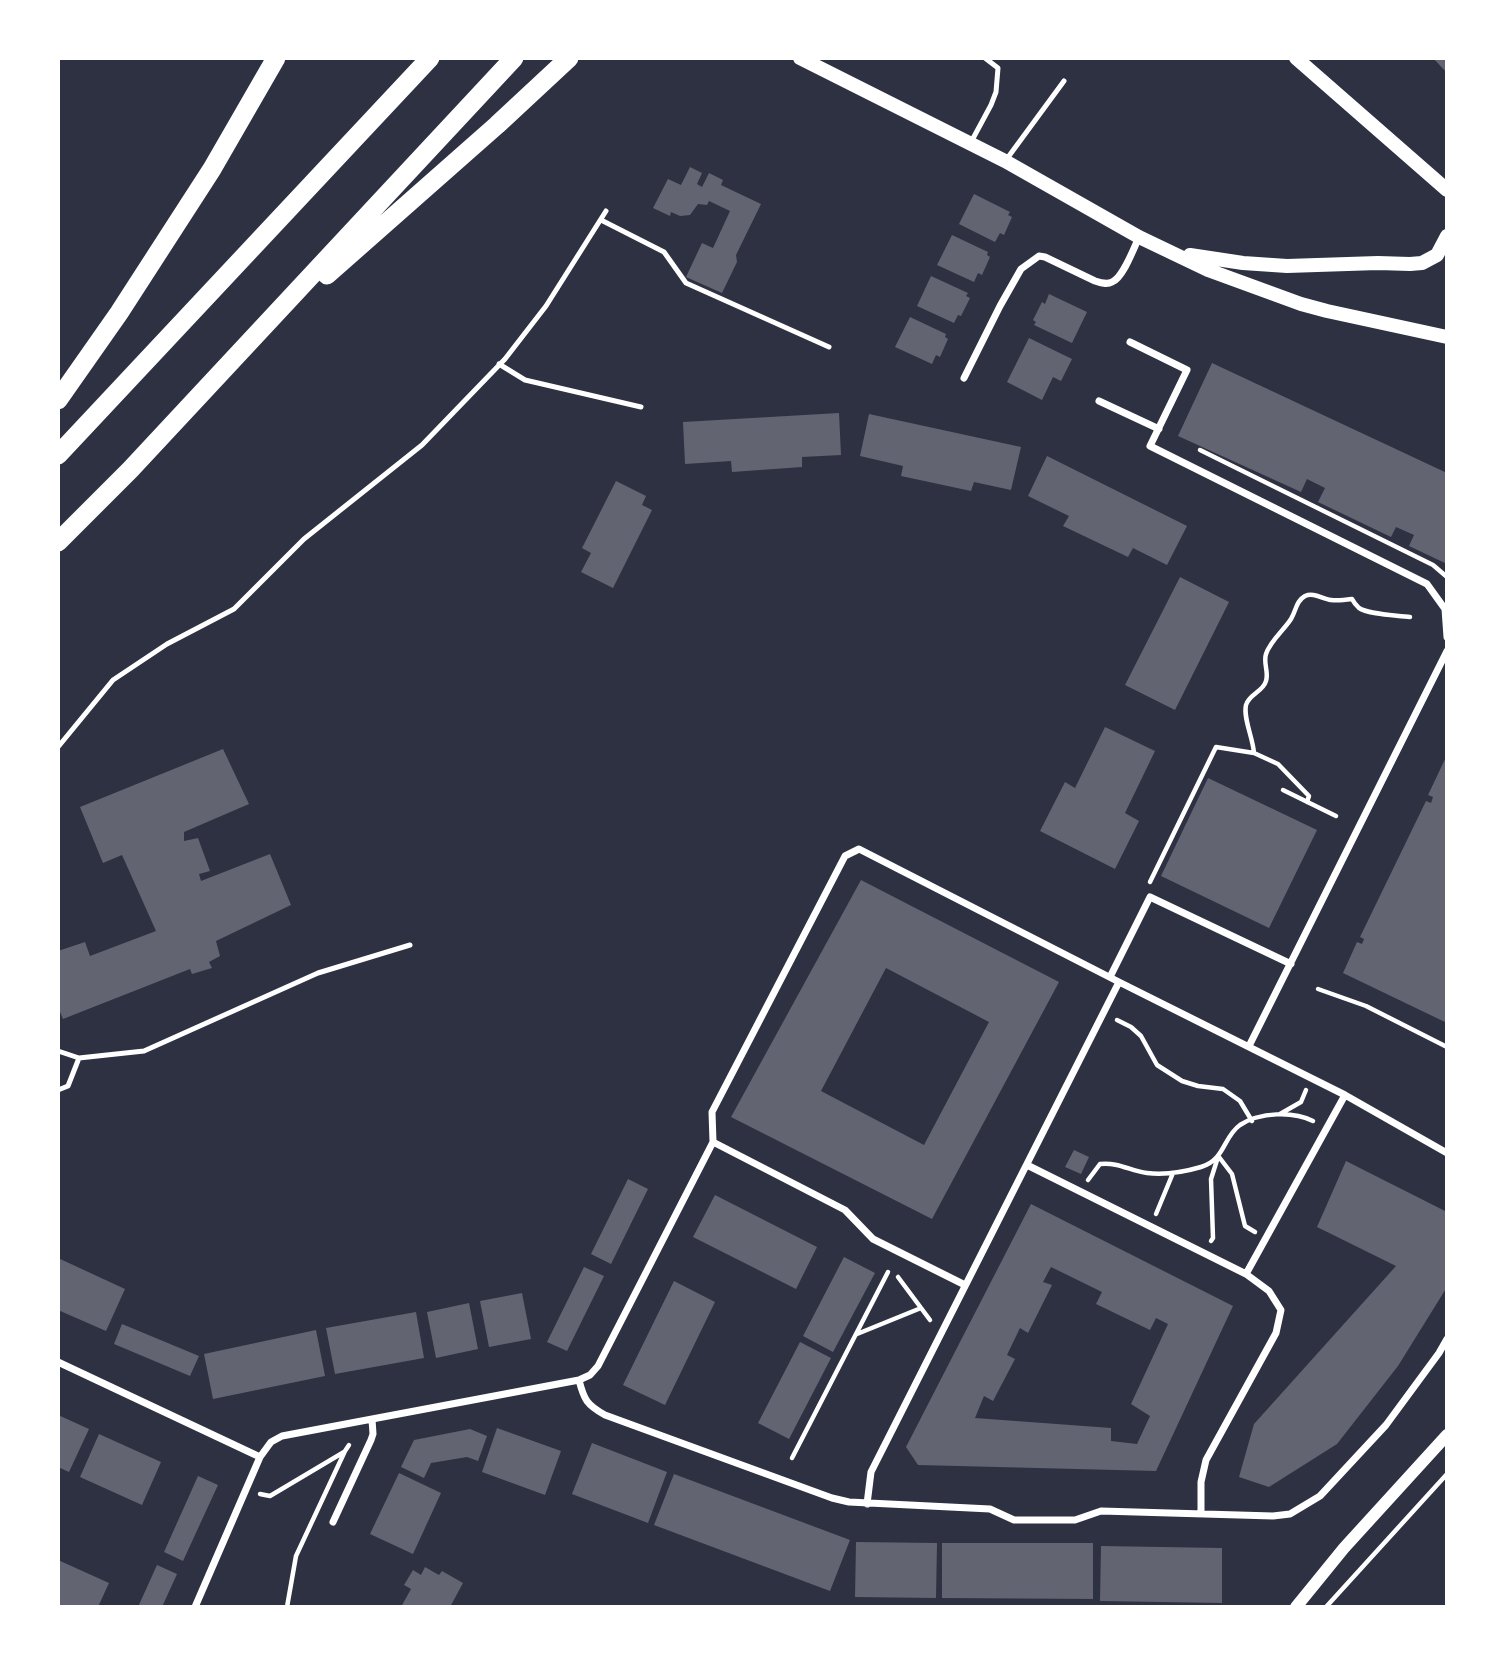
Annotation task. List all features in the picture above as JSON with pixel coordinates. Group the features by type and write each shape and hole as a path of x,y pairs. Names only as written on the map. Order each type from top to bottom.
{"highway":[{"path":"58,400 212,169 276,58"},
{"path":"58,455 430,58"},
{"path":"58,542 130,470 514,58"},
{"path":"240,352 569,58"}],"main road":[{"path":"800,58 1005,162 1139,237 1208,270 1301,304 1447,337"},
{"path":"1296,58 1447,190"},
{"path":"1175,253 1287,266 1410,264 1422,263 1437,255 1447,236"}],"street":[{"path":"964,378 1021,269 1033,259 1045,257 1095,281 1111,283 1121,274 1139,237"},
{"path":"1130,342 1187,370 1150,446 1427,584 1445,609 1447,637"},
{"path":"1099,401 1159,429"},
{"path":"1249,1046 1447,652"},
{"path":"195,1607 260,1457 271,1442 282,1436 579,1380 590,1375 713,1142 712,1112 845,856 859,849 1345,1094 1447,1153"},
{"path":"1110,977 1150,897 1290,964"},
{"path":"867,1504 871,1472 1119,982"},
{"path":"1246,1273 1345,1094"},
{"path":"713,1142 845,1210 873,1239 965,1285"},
{"path":"1027,1165 1246,1273 1269,1291 1281,1310 1276,1333 1206,1460 1201,1482 1202,1514"},
{"path":"579,1380 586,1402 594,1410 849,1503 990,1509 1014,1520 1075,1520 1101,1511 1273,1516 1290,1514 1320,1496 1385,1425 1447,1339"},
{"path":"58,1362 260,1457"},
{"path":"333,1521 371,1440 372,1419"},
{"path":"1296,1607 1345,1548 1447,1435"}],"lane":[{"path":"970,144 996,92 998,68 985,58"},
{"path":"1005,162 1064,81"},
{"path":"58,747 113,680 167,645 234,609 304,539 422,445 499,364 546,306 606,211"},
{"path":"601,220 664,252 686,283 829,347"},
{"path":"499,364 526,380 641,407"},
{"path":"58,1051 79,1058 144,1051 318,973 410,945"},
{"path":"58,1090 68,1086 79,1058"}],"path":[{"path":"1196,448 1433,565 1447,578"},
{"path":"1254,753 1254,740 1245,715 1246,706 1249,698 1267,679 1267,652 1303,597 1311,594 1332,600 1352,599 1359,608 1377,614 1410,617"},
{"path":"1150,897 1150,883 1216,747 1254,753 1278,764 1309,796 1307,802"},
{"path":"1283,790 1336,816"},
{"path":"1318,989 1366,1006 1447,1047"},
{"path":"1104,1013 1131,1027 1140,1036 1157,1065 1182,1081 1223,1090 1240,1101 1252,1121"},
{"path":"1205,1253 1213,1238 1211,1179 1227,1140 1240,1126 1279,1114 1301,1102 1312,1078"},
{"path":"1279,1114 1305,1117 1326,1127"},
{"path":"1081,1191 1100,1164 1113,1163 1146,1173 1173,1173 1204,1166 1219,1156"},
{"path":"1219,1156 1232,1174 1245,1226 1266,1238"},
{"path":"1151,1226 1173,1173"},
{"path":"792,1458 888,1272"},
{"path":"898,1278 931,1320"},
{"path":"856,1335 921,1308"},
{"path":"287,1607 298,1549 345,1451 350,1444 356,1443"},
{"path":"258,1494 270,1496 345,1451"},
{"path":"1326,1607 1447,1474"}],"building":[{"path":"1433,58 1447,58 1447,73"},
{"path":"690,167 702,173 697,184 702,187 709,173 723,180 721,185 761,204 736,255 737,262 722,293 686,277 702,243 713,248 730,211 709,201 707,205 698,204 690,215 680,216 671,212 670,216 653,208 668,179 681,185"},
{"path":"974,194 1010,212 1008,215 1012,217 1004,235 1000,233 995,242 959,224"},
{"path":"952,235 988,252 990,257 982,275 978,273 974,282 937,265"},
{"path":"931,276 968,293 966,296 970,298 961,316 958,315 954,323 917,306"},
{"path":"1049,294 1087,312 1072,343 1034,325 1036,322 1033,320"},
{"path":"910,317 946,334 948,339 940,357 936,355 932,364 895,347"},
{"path":"1029,338 1072,359 1061,381 1053,377 1042,400 1007,382"},
{"path":"1212,363 1447,473 1447,564 1409,546 1414,535 1396,527 1391,537 1318,502 1325,488 1307,479 1301,492 1178,436"},
{"path":"839,413 841,455 802,457 802,467 732,472 731,461 685,464 683,422"},
{"path":"869,414 1021,447 1011,490 974,482 971,491 901,476 903,466 860,456"},
{"path":"1047,456 1187,526 1167,565 1133,548 1128,557 1063,526 1069,516 1028,496"},
{"path":"616,481 646,496 642,505 652,510 613,588 581,572 591,553 582,548"},
{"path":"1180,577 1229,602 1175,710 1125,685"},
{"path":"1105,727 1155,751 1125,813 1139,821 1115,869 1040,831 1065,782 1075,788"},
{"path":"223,749 249,804 184,832 184,841 198,838 210,871 199,874 201,881 270,854 291,905 216,941 220,956 209,962 212,968 192,974 190,969 63,1019 58,1007 58,951 85,942 90,956 156,931 122,855 103,863 80,807"},
{"path":"1447,755 1447,1023 1343,973 1357,942 1362,944 1364,939 1360,937 1426,801 1431,803 1433,797 1428,795"},
{"path":"1208,778 1317,830 1269,928 1161,876"},
{"path":"861,880 1059,982 932,1219 731,1117","holes":["886,968 989,1022 924,1145 821,1091"]},
{"path":"1074,1150 1089,1157 1081,1174 1065,1167"},
{"path":"1346,1161 1447,1212 1447,1287 1398,1366 1337,1444 1269,1487 1239,1477 1254,1424 1396,1266 1317,1227"},
{"path":"628,1179 648,1189 611,1264 591,1254"},
{"path":"715,1195 817,1247 796,1289 693,1237"},
{"path":"1031,1204 1233,1306 1156,1471 918,1465 906,1447","holes":["1051,1267 1102,1292 1096,1304 1150,1330 1156,1318 1168,1324 1131,1404 1150,1416 1137,1444 1111,1441 1111,1428 975,1418 984,1396 993,1401 1015,1359 1007,1355 1020,1328 1028,1333 1052,1285 1043,1282"]},
{"path":"844,1257 875,1273 833,1352 803,1336"},
{"path":"58,1258 125,1289 106,1331 58,1310"},
{"path":"584,1267 604,1276 567,1351 547,1342"},
{"path":"674,1281 715,1302 665,1405 623,1385"},
{"path":"522,1293 531,1339 489,1347 480,1301"},
{"path":"469,1303 478,1349 436,1358 427,1312"},
{"path":"416,1312 424,1358 335,1374 326,1328"},
{"path":"122,1324 199,1356 190,1376 114,1344"},
{"path":"316,1330 325,1376 213,1399 204,1354"},
{"path":"800,1342 831,1358 789,1439 758,1423"},
{"path":"58,1415 89,1429 69,1472 58,1467"},
{"path":"497,1428 561,1451 545,1495 482,1472"},
{"path":"470,1429 487,1436 478,1461 467,1457 431,1463 424,1478 401,1467 414,1440"},
{"path":"99,1434 161,1462 142,1505 80,1477"},
{"path":"592,1443 667,1472 648,1523 572,1494"},
{"path":"399,1473 441,1493 413,1554 370,1534"},
{"path":"674,1474 850,1540 830,1591 654,1525"},
{"path":"198,1476 218,1485 183,1561 164,1552"},
{"path":"856,1542 937,1543 936,1598 855,1597"},
{"path":"942,1543 1093,1543 1093,1599 942,1598"},
{"path":"1101,1546 1222,1548 1222,1603 1100,1601"},
{"path":"58,1560 109,1583 98,1607 58,1607"},
{"path":"157,1565 177,1574 162,1607 138,1607"},
{"path":"425,1567 439,1575 442,1571 463,1583 450,1607 401,1607 411,1589 404,1585 413,1570 421,1575"}]}
